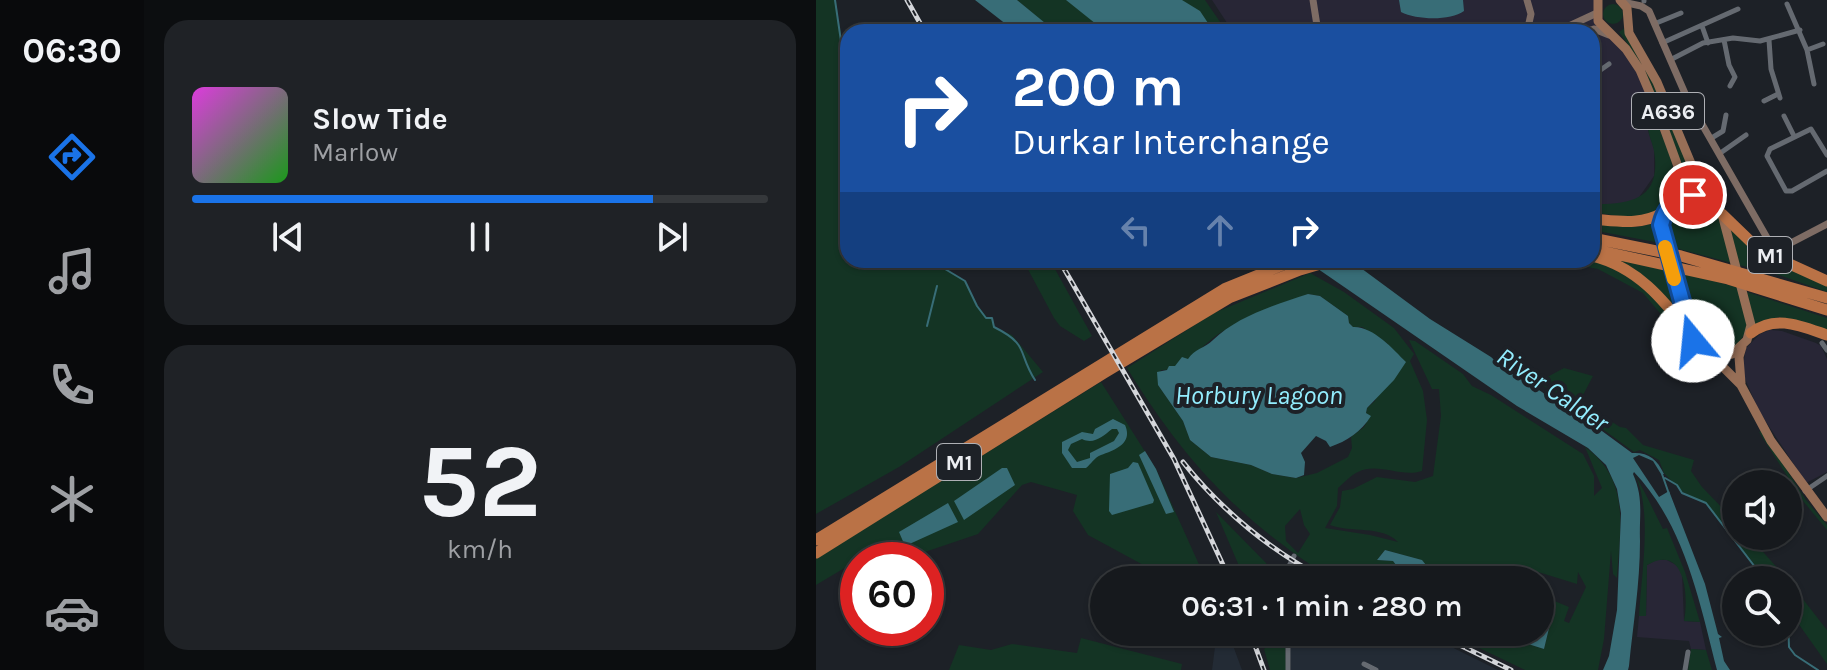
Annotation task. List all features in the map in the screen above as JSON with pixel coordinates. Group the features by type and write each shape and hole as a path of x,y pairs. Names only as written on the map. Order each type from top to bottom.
{"highway":[{"path":"1600,220 1637,223 1652,219 1667,209"},
{"name":"M1","path":"1722,214 1751,242 1772,256 1827,281"},
{"name":"M1","path":"1600,240 1827,298"},
{"name":"M1","path":"1600,250 1655,256"},
{"path":"1600,259 1616,264 1646,282 1690,334"},
{"name":"M1","path":"816,540 1101,369 1226,288 1282,268"},
{"name":"M1","path":"1756,282 1827,310"},
{"path":"1751,333 1773,322 1799,326 1824,339"},
{"name":"M1","path":"816,553 1101,369"}],"main road":[{"path":"1600,25 1602,29 1619,28 1624,8"},
{"name":"A636","path":"1624,8 1629,33 1657,82 1695,173 1713,202"},
{"name":"A636","path":"1602,29 1626,49 1640,70 1676,159 1679,181 1667,209"},
{"path":"1741,385 1739,357 1751,333 1750,315 1722,214 1713,202 1700,196 1687,196 1667,209 1661,234 1690,334 1697,347 1709,354 1741,385 1771,441 1827,517"},
{"path":"1709,354 1732,354 1742,347"}],"street":[{"path":"1313,0 1317,24"},
{"path":"1527,0 1531,8 1531,22"},
{"path":"1624,8 1643,3 1649,11 1669,61 1770,243 1783,247 1827,224"},
{"path":"1569,24 1600,5"},
{"path":"1791,7 1807,50 1811,82"},
{"path":"1662,44 1738,9"},
{"path":"1654,24 1681,13"},
{"path":"1702,26 1708,43"},
{"path":"1602,29 1626,49"},
{"path":"1669,61 1698,45 1724,40 1769,40 1800,30"},
{"path":"1724,40 1735,77"},
{"path":"1764,101 1779,96 1768,70 1769,40"},
{"path":"1807,50 1823,44"},
{"path":"1600,70 1609,64"},
{"path":"1735,77 1742,77"},
{"path":"1730,86 1735,77"},
{"path":"1710,139 1723,131 1726,115"},
{"path":"1784,116 1794,136"},
{"path":"1827,155 1813,130 1808,129 1767,153 1783,188 1792,191 1827,171"},
{"path":"1719,154 1746,135"},
{"path":"1824,339 1827,350"},
{"path":"1805,491 1827,476"},
{"path":"1289,566 1294,556"},
{"path":"1288,646 1288,670"},
{"path":"1685,670 1688,652"},
{"path":"1364,664 1376,670"}],"shaded area":[{"path":"1212,0 1598,0 1597,13 1626,49 1660,117 1650,120 1647,127 1654,149 1654,176 1637,200 1600,205 1600,24 1228,24"},
{"path":"1770,330 1782,331 1816,343 1821,346 1827,359 1827,472 1806,483 1802,470 1798,470 1759,411 1742,372 1746,348 1760,334"},
{"path":"1656,560 1667,560 1678,566 1682,574 1684,621 1700,622 1706,650 1691,649 1689,641 1637,637 1639,616 1646,616 1647,565"},
{"path":"1215,646 1233,646 1242,670 1212,670"},
{"path":"1290,646 1449,646 1498,670 1291,670"}],"green space":[{"path":"816,0 836,0 840,30 840,268 945,268 965,281 978,306 987,317 992,317 994,327 1012,335 1043,372 899,467 816,514"},
{"path":"1017,0 1068,0 1098,24 1046,24"},
{"path":"1180,0 1205,0 1222,24 1205,24"},
{"path":"1609,4 1617,4 1623,14 1617,24 1609,24 1603,18 1603,10"},
{"path":"1625,28 1704,194 1676,198 1682,181 1630,47 1619,32"},
{"path":"1655,119 1672,161 1670,193 1658,209 1645,216 1600,214 1600,204 1619,203 1641,196 1653,180 1655,167 1648,128 1650,120"},
{"path":"1695,199 1711,205 1718,212 1732,263 1668,246 1666,219 1677,203"},
{"path":"1659,222 1660,243 1600,232 1600,225 1637,227"},
{"path":"1728,223 1827,284 1827,292 1739,265"},
{"path":"1604,256 1668,271 1682,318"},
{"path":"1600,263 1609,265 1634,279 1683,331 1675,331 1643,293 1593,268 1600,268"},
{"path":"1027,268 1054,268 1092,336 1084,341 1060,326"},
{"path":"1675,271 1740,288 1748,321 1744,334 1732,350 1710,351 1695,337"},
{"path":"1310,273 1344,292 1394,328 1414,354 1410,361 1423,391 1427,420 1422,471 1406,473 1366,469 1355,473 1338,488 1337,506 1325,528 1398,542 1375,531 1330,525 1340,507 1342,491 1377,477 1415,482 1433,476 1441,416 1439,389 1432,389 1409,340 1415,341 1463,374 1472,386 1583,454 1594,476 1594,496 1602,488 1585,447 1610,474 1619,506 1617,578 1613,574 1611,551 1604,639 1598,670 1525,670 1475,646 1534,646 1544,649 1545,646 1554,646 1554,601 1569,607 1564,621 1569,623 1586,587 1578,572 1577,584 1554,577 1554,566 1428,566 1421,560 1385,550 1377,560 1393,561 1396,566 1313,566 1252,520 1211,481 1175,439 1127,368 1214,313","holes":["1308,294 1320,296 1348,316 1353,327 1362,327 1388,344 1375,401 1367,408 1366,413 1370,416 1364,427 1351,437 1352,448 1348,457 1317,473 1296,478 1211,457 1190,440 1183,421 1158,385 1161,370 1185,362 1230,327","1300,509 1310,534 1298,553 1286,541 1285,526"]},
{"path":"1747,292 1827,318 1827,331 1779,317 1754,325"},
{"path":"1564,368 1593,376 1582,397 1584,404 1626,428 1643,445 1694,460 1691,471 1722,508 1722,524 1705,503 1681,491 1664,473 1659,460 1640,450 1634,452 1538,382"},
{"path":"1101,382 1156,469 1200,566 1145,566 1088,535 1073,511 1077,495 1031,482 1022,485 978,534 944,546 944,542 842,542"},
{"path":"1762,431 1787,470 1783,470 1759,432"},
{"path":"1635,475 1663,529 1667,528 1685,572 1700,622 1684,621 1686,599 1682,575 1670,561 1660,560 1647,565 1646,616 1639,616 1645,525 1644,507"},
{"path":"1802,494 1827,525 1827,530 1803,501"},
{"path":"1216,512 1267,566 1239,566"},
{"path":"840,543 840,571 816,585 816,558"},
{"path":"1743,550 1761,550 1776,566 1756,566"},
{"path":"1802,598 1827,630 1827,664 1802,629"},
{"path":"1081,638 1090,640 1090,646 1112,646 1182,664 1181,670 949,670 959,645 991,650 1012,644 1077,653"},
{"path":"1285,646 1286,670 1270,670 1264,649"},
{"path":"1691,649 1706,650 1712,670 1688,670"}],"water":[{"path":"975,0 1017,0 1046,24 1006,24"},
{"path":"1066,0 1182,0 1200,11 1209,24 1096,24"},
{"path":"1399,0 1463,0 1464,11 1442,18 1416,17 1401,12"},
{"name":"River Calder","path":"1317,268 1361,268 1560,407 1576,412 1632,453 1647,455 1655,460 1664,474 1653,461 1639,455 1633,458 1659,497 1669,491 1705,584 1718,634 1722,637 1719,638 1724,661 1730,670 1717,670 1696,591 1678,540 1666,516 1634,472 1640,499 1640,557 1629,666 1628,670 1603,670 1609,656 1617,610 1621,513 1617,489 1606,465 1588,448 1517,406"},
{"name":"Horbury Lagoon","path":"1308,294 1320,296 1348,316 1353,327 1375,334 1406,362 1394,380 1367,408 1366,413 1371,416 1358,431 1330,447 1316,436 1301,453 1305,462 1304,475 1296,478 1272,474 1251,465 1211,457 1190,440 1183,421 1158,385 1157,372 1175,366 1182,357 1188,359 1245,318"},
{"path":"1113,419 1125,425 1127,437 1122,445 1099,456 1086,468 1072,468 1062,453 1062,442 1082,432 1093,434 1095,429","holes":["1117,429 1119,433 1114,441 1090,453 1090,458 1077,462 1068,450 1071,444 1082,439 1094,440"]},
{"path":"1145,451 1174,512 1166,514 1139,455"},
{"path":"1133,462 1138,463 1153,503 1112,515 1109,511 1110,474 1128,468"},
{"path":"1002,468 1007,468 1015,485 964,520 954,501"},
{"path":"948,503 958,522 914,542 903,542 899,532"},
{"path":"1385,550 1422,560 1428,566 1395,566 1393,561 1377,560"}],"waterway":[{"path":"835,0 840,34"},
{"path":"943,268 965,281 986,318 992,318 994,327 1018,344 1035,380"},
{"path":"927,326 937,286"},
{"path":"1662,474 1669,494"},
{"path":"1665,478 1677,485 1682,493 1706,503 1754,566"},
{"path":"1789,646 1795,655 1818,670"}],"railway":[{"path":"907,0 920,24"},
{"path":"1064,268 1174,459 1224,566"},
{"path":"1183,462 1231,513 1267,543 1302,566"},
{"path":"1255,646 1264,670"},
{"path":"1462,646 1511,670"}],"slow traffic":[{"path":"1665,247 1674,279"}],"route":[{"path":"1693,195 1679,198 1664,212 1661,234 1693,341"}]}
